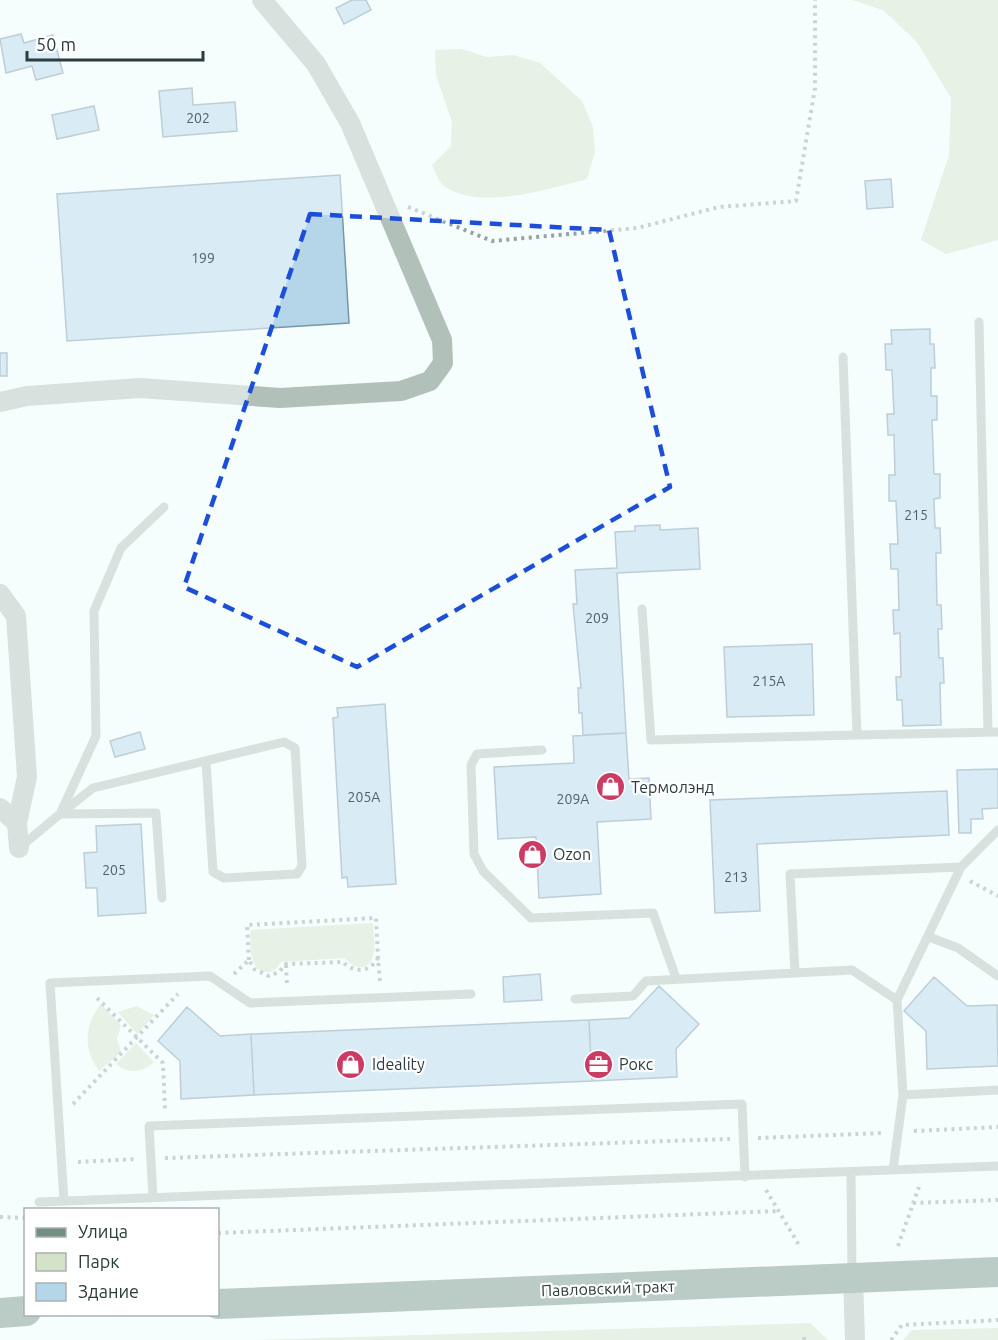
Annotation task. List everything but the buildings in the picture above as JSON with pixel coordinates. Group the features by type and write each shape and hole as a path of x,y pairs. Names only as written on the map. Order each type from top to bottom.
{"main road":[{"name":"Павловский тракт","path":"219,1304 998,1272"},
{"path":"0,1313 24,1311"}],"street":[{"path":"0,402 27,396 140,388 280,398 401,391 430,381 443,363 442,340 350,123 315,64 262,0"},
{"path":"0,594 16,616 27,777 17,824 19,848"},
{"path":"0,808 17,824"},
{"path":"853,1278 855,1340"}],"lane":[{"path":"642,609 651,740 993,732 980,322"},
{"path":"843,357 857,735"},
{"path":"60,814 96,736 94,611 121,548 164,507"},
{"path":"19,848 93,788 284,742 295,748 302,866 297,874 224,878 213,872 206,761"},
{"path":"542,750 477,754 471,765 474,854 483,871 531,918 653,913 676,978"},
{"path":"60,814 156,813 162,898"},
{"path":"893,1170 903,1095 897,1000 959,871 998,830"},
{"path":"795,973 790,874 959,871"},
{"path":"929,937 958,948 998,976"},
{"path":"575,999 633,996 646,981 852,970 897,1000"},
{"path":"64,1201 50,983 210,976 250,1003 471,994"},
{"path":"903,1095 998,1090"},
{"path":"153,1197 149,1126 742,1104 745,1177"},
{"path":"39,1202 998,1166"},
{"path":"851,1172 853,1278"}],"path":[{"path":"382,196 492,240 637,228 719,207 796,201 815,88 815,0"},
{"path":"959,871 998,896"},
{"path":"378,958 368,969 362,970 348,967 343,962 286,964 279,972 269,976 254,969 249,960 247,926 376,918 382,998"},
{"path":"223,984 249,960"},
{"path":"286,964 288,1001"},
{"path":"59,1119 195,976"},
{"path":"81,981 163,1063 165,1125"},
{"path":"62,1162 743,1139 998,1127"},
{"path":"898,1246 919,1187"},
{"path":"766,1190 799,1245"},
{"path":"914,1203 998,1200"},
{"path":"219,1233 778,1211"},
{"path":"0,1217 24,1218"},
{"path":"891,1340 902,1325 998,1320"},
{"path":"804,1340 805,1334"}],"highlighted area":[{"path":"310,214 609,230 670,487 357,667 184,587"}],"green space":[{"path":"852,0 998,0 998,240 946,254 921,240 949,155 951,98 917,42 883,10"},
{"path":"462,49 487,57 513,55 540,63 582,101 593,127 595,152 587,179 533,192 493,198 457,193 441,183 432,165 451,146 452,122 436,75 435,50"},
{"path":"373,923 373,955 368,965 362,967 353,965 345,958 281,962 273,971 266,972 256,967 253,961 250,930"},
{"path":"101,1004 121,1025 117,1039 121,1052 99,1071 90,1054 88,1037 91,1020"},
{"path":"137,1006 154,1015 137,1034 118,1012"},
{"path":"136,1043 154,1062 135,1071 116,1064"},
{"path":"810,1323 828,1340 253,1340"},
{"path":"998,1328 998,1340 903,1340 912,1330"}],"place":[{"name":"Термолэнд","path":"610,787"},
{"name":"Ozon","path":"532,854"},
{"name":"Ideality","path":"351,1064"},
{"name":"Рокс","path":"598,1064"}]}
